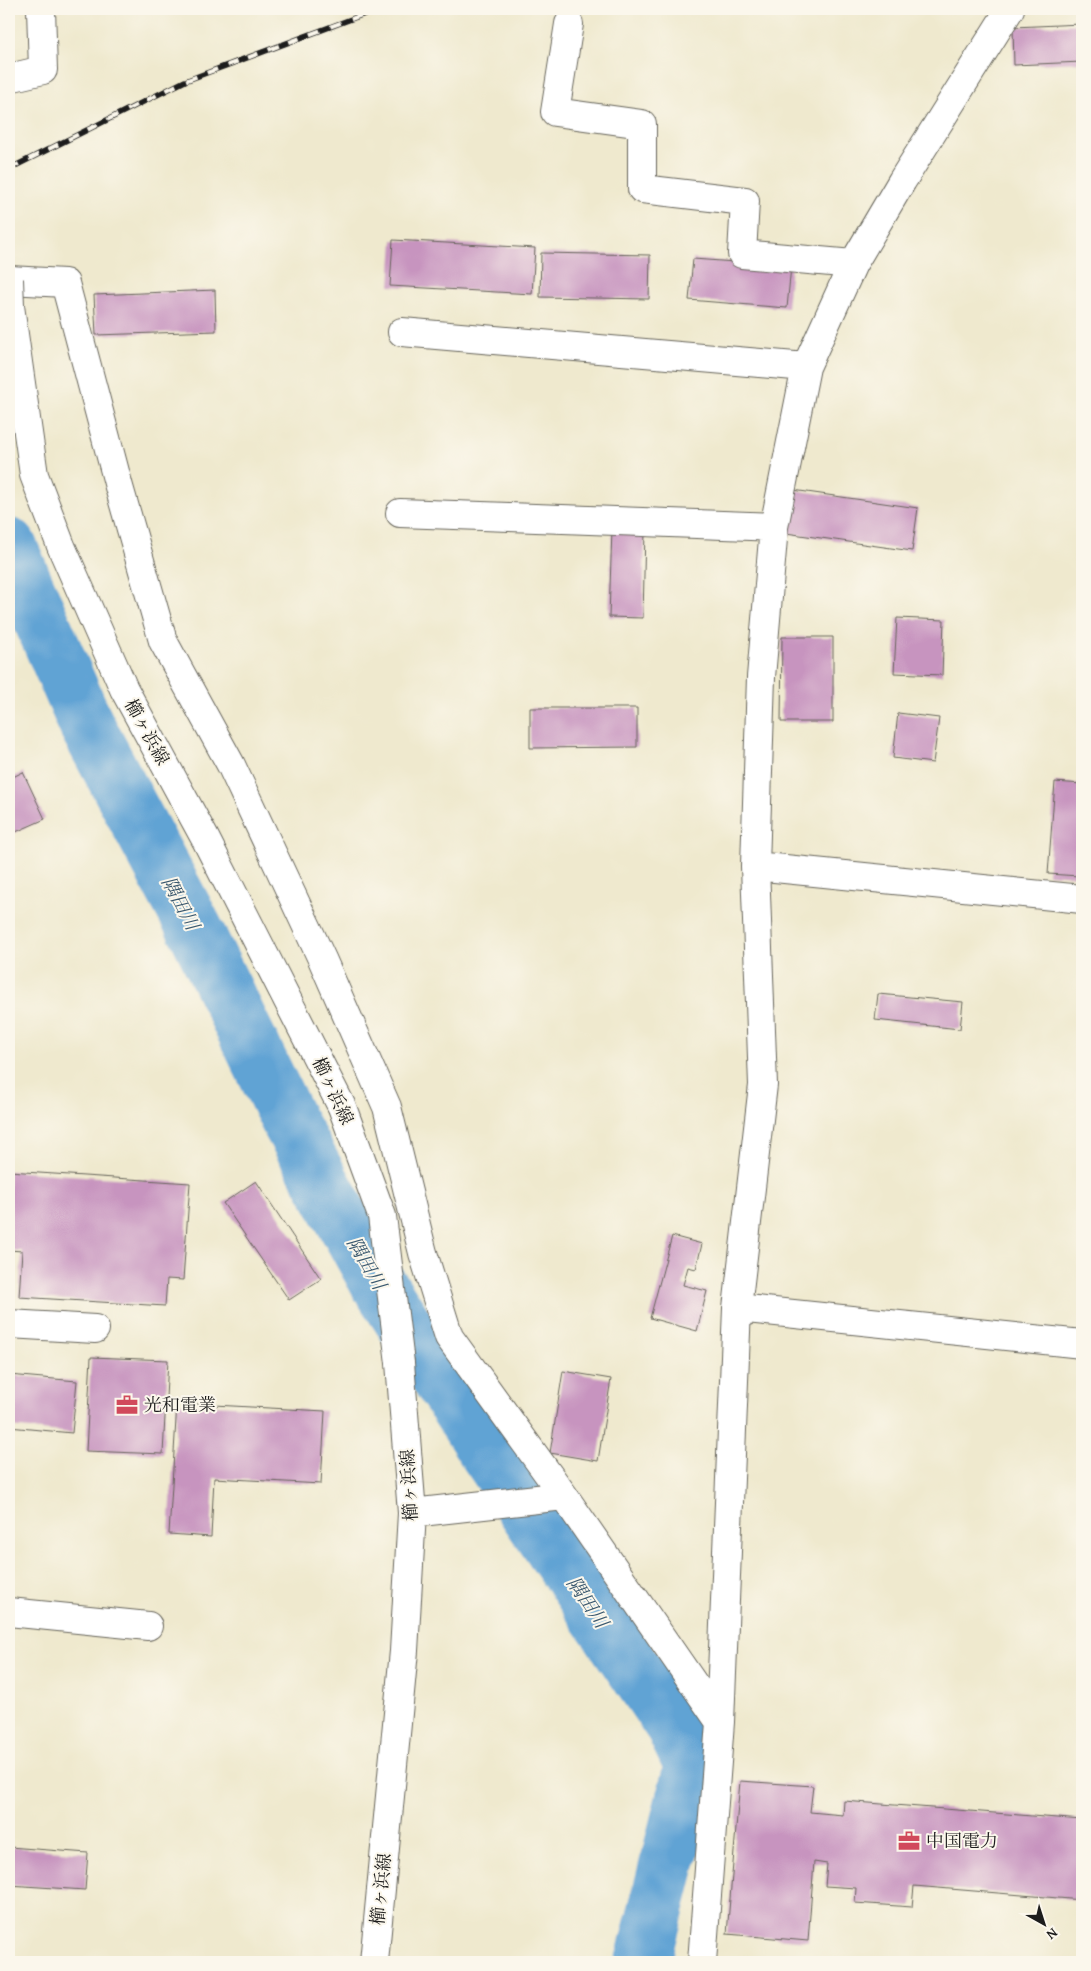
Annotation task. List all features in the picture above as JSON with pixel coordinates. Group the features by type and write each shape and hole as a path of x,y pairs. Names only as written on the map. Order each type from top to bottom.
{"street":[{"path":"9,78 43,70 42,9"},
{"path":"702,1962 720,1722 737,1308 763,1085 755,866 761,677 774,527 806,367 853,264 902,181 1010,9"},
{"path":"569,24 555,112 642,124 642,189 745,201 742,254 853,264"},
{"path":"9,279 65,283 119,488 163,641 231,765 322,959 387,1107 423,1253 449,1337 564,1496 720,1722"},
{"name":"櫛ヶ浜線","path":"9,279 10,306 34,475 61,546 124,689 206,840 342,1107 382,1216 400,1363 412,1513 404,1651 374,1962"},
{"path":"402,332 806,367"},
{"path":"400,513 774,527"},
{"path":"755,866 1082,899"},
{"path":"737,1308 1082,1344"},
{"path":"9,1324 95,1329"},
{"path":"412,1513 564,1496"},
{"path":"9,1612 148,1626"}],"building":[{"path":"1082,24 1082,62 1014,65 1013,27"},
{"path":"393,240 535,248 532,294 390,286"},
{"path":"541,253 650,255 649,299 540,297"},
{"path":"693,259 791,266 787,308 689,300"},
{"path":"215,290 216,331 96,335 94,295"},
{"path":"793,490 918,508 912,551 786,533"},
{"path":"612,529 645,530 643,618 609,617"},
{"path":"897,618 944,620 942,675 894,673"},
{"path":"782,637 833,637 833,722 781,722"},
{"path":"530,708 637,708 637,747 530,748"},
{"path":"898,713 939,718 933,763 893,758"},
{"path":"23,772 45,819 9,835 9,779"},
{"path":"1055,782 1082,784 1082,832 1079,876 1048,874"},
{"path":"878,994 963,1002 960,1029 875,1020"},
{"path":"9,1171 190,1183 183,1280 167,1279 165,1306 19,1297 22,1251 9,1250"},
{"path":"256,1181 321,1279 289,1300 223,1203"},
{"path":"672,1236 702,1244 696,1269 688,1267 683,1285 707,1291 697,1331 650,1318"},
{"name":"光和電業","path":"91,1357 168,1360 163,1454 86,1451"},
{"path":"563,1371 611,1379 598,1461 550,1453"},
{"path":"9,1375 77,1381 72,1433 9,1427"},
{"path":"177,1403 325,1411 321,1484 214,1478 211,1537 169,1534"},
{"name":"中国電力","path":"740,1781 813,1786 810,1812 843,1815 844,1801 1082,1820 1082,1900 914,1886 912,1907 855,1903 856,1888 825,1886 827,1864 814,1862 808,1941 727,1934"},
{"path":"9,1847 88,1853 85,1890 9,1885"}],"waterway":[{"name":"隅田川","path":"9,546 86,724 195,929 289,1122 376,1280 489,1456 673,1726 692,1766 643,1962"}],"railway":[{"path":"9,169 185,81 378,9"}],"place":[{"name":"光和電業","path":"127,1405"},
{"name":"中国電力","path":"909,1841"}]}
